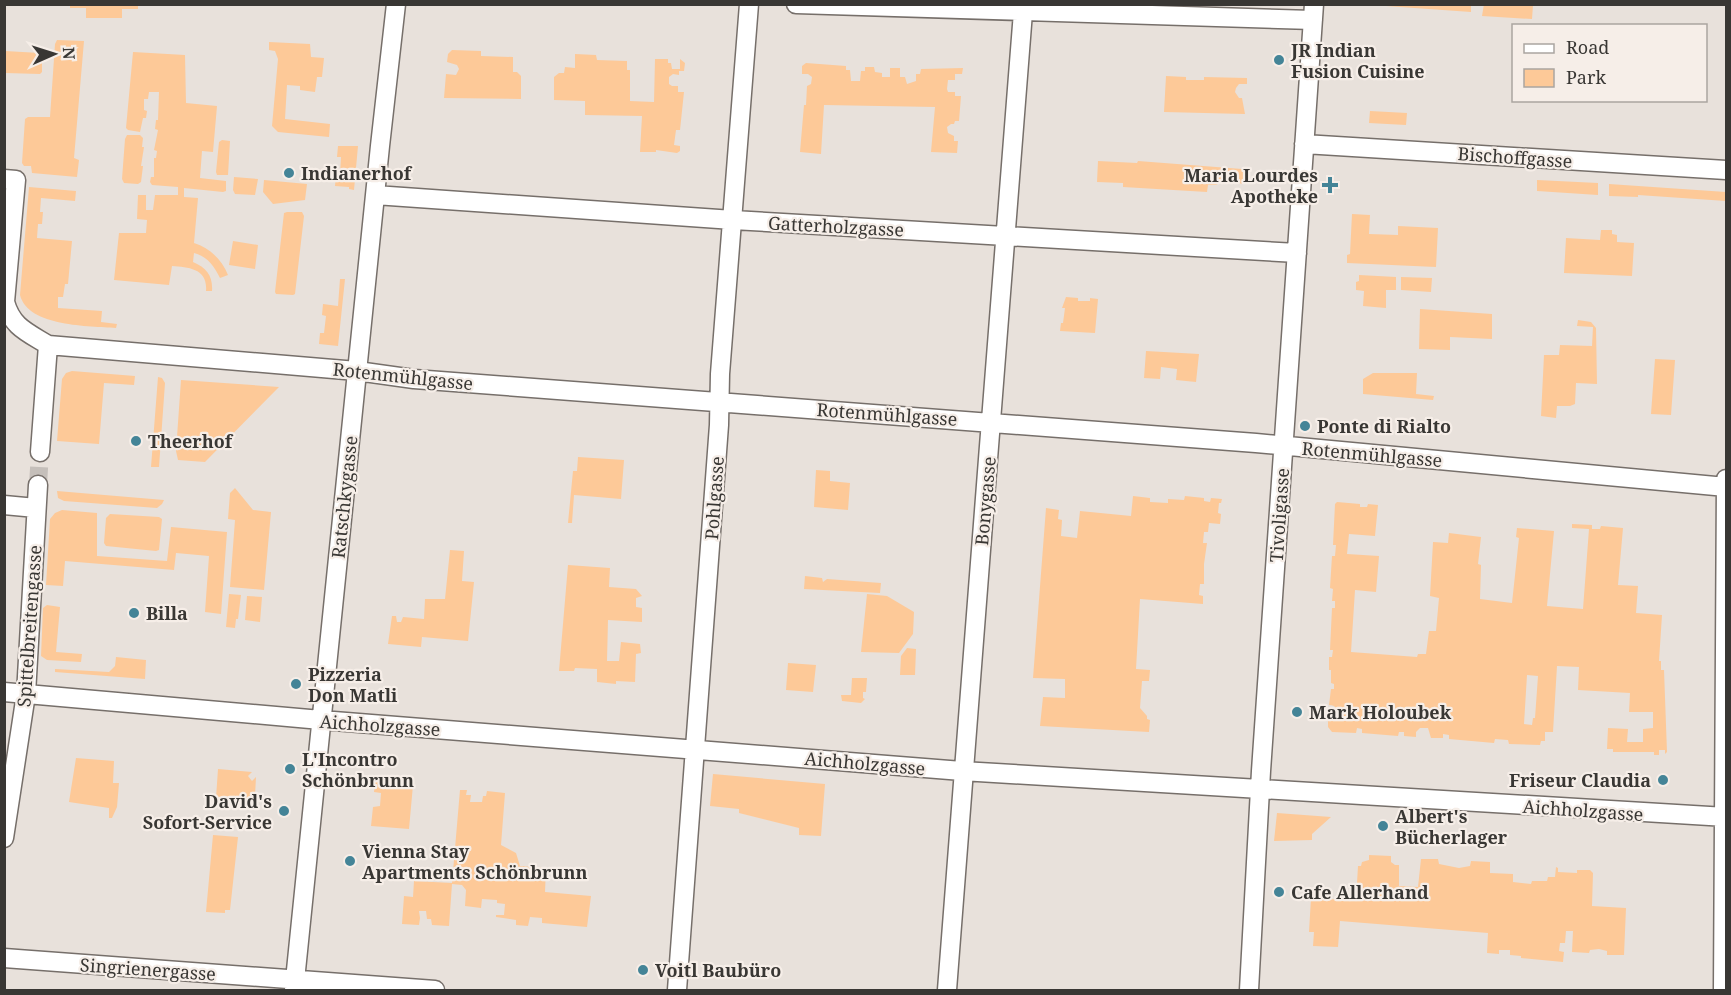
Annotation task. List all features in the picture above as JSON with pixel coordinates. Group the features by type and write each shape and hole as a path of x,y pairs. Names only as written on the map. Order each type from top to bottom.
{"street":[{"name":"Ratschkygasse","path":"295,985 396,4"},
{"name":"Pohlgasse","path":"677,990 720,401 720,374 749,4"},
{"path":"796,4 1023,12 1313,12"},
{"name":"Bonygasse","path":"947,990 962,771 1023,12"},
{"name":"Tivoligasse","path":"1249,990 1260,790 1313,12"},
{"name":"Bischoffgasse","path":"1304,144 1726,170"},
{"path":"4,179 16,180 5,302 8,314 16,325 48,345 40,452"},
{"name":"Gatterholzgasse","path":"375,195 733,220 1297,253"},
{"name":"Rotenmühlgasse","path":"48,345 357,371 449,382 1284,446 1726,487"},
{"path":"1723,990 1726,817 1726,479"},
{"name":"Spittelbreitengasse","path":"4,838 26,694 38,485"},
{"path":"4,505 36,508"},
{"name":"Aichholzgasse","path":"4,692 321,720 962,771 1726,817"},
{"name":"Singrienergasse","path":"4,958 295,985 435,990"}],"green space":[{"path":"70,4 138,5 138,9 122,9 122,18 86,18 86,8 70,8"},
{"path":"1484,4 1533,5 1532,19 1482,16"},
{"path":"1372,5 1471,5 1471,12"},
{"path":"57,40 84,41 74,158 79,160 77,177 32,173 31,166 24,166 22,163 25,119 50,117"},
{"path":"269,42 310,44 311,57 324,58 322,77 317,77 315,92 300,90 300,86 287,85 285,119 330,124 329,137 278,132 272,126 278,59 275,51 269,50"},
{"path":"452,50 481,51 481,56 513,57 513,72 521,76 521,99 444,98 446,74 456,75 459,69 457,65 447,62 448,54"},
{"path":"5,51 42,54 42,72 40,74 5,73"},
{"path":"133,52 185,55 186,103 217,106 213,152 202,151 200,178 226,181 226,191 184,188 184,197 198,198 194,243 215,255 228,275 220,278 210,263 194,253 193,262 208,273 212,291 206,291 206,284 201,274 178,266 172,266 169,285 114,280 119,233 146,233 147,220 137,219 138,195 146,195 146,210 153,210 155,195 178,195 178,187 152,185 150,182 151,177 154,177 154,158 156,158 157,151 154,150 158,130 155,129 156,120 158,120 159,92 149,92 148,99 144,99 144,110 147,111 140,132 126,128"},
{"path":"575,54 596,55 597,60 627,61 627,70 630,70 630,101 654,102 655,59 668,59 672,69 680,69 680,59 685,63 684,71 679,71 679,75 673,74 669,77 669,84 678,86 678,92 684,92 680,130 676,130 674,145 680,146 680,151 677,153 656,150 656,152 640,152 642,116 585,115 585,101 554,100 554,77 559,73 564,73 565,67 575,68"},
{"path":"806,63 846,66 846,70 850,70 851,81 860,81 861,71 865,71 865,67 874,67 875,72 882,73 882,77 890,77 890,68 900,68 900,77 905,77 907,84 916,81 916,74 920,74 921,69 963,68 962,74 955,74 955,80 948,80 947,89 948,92 955,92 955,96 961,96 959,121 947,127 948,133 954,136 954,141 958,141 957,153 931,152 935,107 824,105 821,154 800,152 807,86 811,84 812,77 802,74 802,66"},
{"path":"1166,76 1186,77 1186,80 1204,80 1204,77 1247,78 1247,84 1239,84 1235,92 1239,98 1242,98 1245,114 1164,112"},
{"path":"1370,111 1407,113 1406,125 1369,123"},
{"path":"127,135 140,135 143,138 141,166 143,166 141,182 138,184 124,183 122,179"},
{"path":"230,141 228,175 217,175 216,172 219,142"},
{"path":"338,146 358,146 354,190 349,187 335,186 336,175 340,175 341,157 337,157"},
{"path":"1098,161 1137,163 1138,161 1242,169 1243,184 1226,180 1216,185 1208,185 1207,192 1123,187 1123,183 1097,182"},
{"path":"234,177 258,179 255,195 235,194"},
{"path":"264,180 307,184 305,200 273,204 263,192"},
{"path":"1537,180 1598,183 1598,195 1537,191"},
{"path":"1609,184 1726,192 1726,201 1638,195 1638,197 1609,196"},
{"path":"29,187 76,191 75,201 41,198 42,224 38,224 37,238 72,241 68,284 65,284 63,297 58,297 58,308 102,311 101,322 117,324 116,328 61,323 47,319 25,306 20,295"},
{"path":"302,212 304,216 295,294 293,295 276,294 275,292 284,213"},
{"path":"1352,214 1370,215 1369,234 1398,235 1398,226 1438,228 1436,267 1347,263 1347,255 1350,254"},
{"path":"1601,230 1612,230 1612,234 1617,235 1617,242 1634,243 1632,276 1564,273 1566,238 1600,240"},
{"path":"233,241 258,245 255,269 229,265"},
{"path":"1359,275 1396,277 1396,290 1386,290 1386,308 1363,306 1364,291 1356,290"},
{"path":"1401,277 1432,278 1431,292 1401,290"},
{"path":"340,279 345,279 338,346 319,344 320,333 324,333 326,316 322,315 323,304 338,306"},
{"path":"1066,297 1078,298 1078,301 1098,299 1095,333 1060,331 1065,308 1062,308"},
{"path":"1420,309 1492,314 1492,339 1450,337 1450,350 1419,349"},
{"path":"1578,320 1591,322 1596,328 1597,384 1576,383 1575,404 1557,406 1556,418 1541,416 1544,355 1559,355 1560,345 1592,346 1593,327 1577,326"},
{"path":"1146,351 1199,354 1196,382 1176,380 1177,369 1161,367 1160,379 1144,378"},
{"path":"1655,359 1675,360 1671,415 1651,414"},
{"path":"72,371 135,376 134,385 104,383 99,444 57,441 62,379 66,373"},
{"path":"1373,373 1417,373 1416,394 1434,396 1433,400 1363,394 1363,379"},
{"path":"158,377 162,378 165,383 159,467 151,467"},
{"path":"181,380 279,387 205,462 178,460 176,451"},
{"path":"578,457 624,460 621,499 574,495 572,523 568,523 573,471 577,471"},
{"path":"816,470 830,471 830,481 850,483 848,510 814,507"},
{"path":"235,488 253,510 271,512 264,590 230,587 235,520 228,519 230,493"},
{"path":"57,491 164,500 157,508 64,501 58,498"},
{"path":"1133,496 1150,498 1150,502 1168,503 1168,499 1184,500 1185,496 1204,498 1204,501 1210,502 1211,498 1222,499 1218,513 1221,514 1220,524 1209,523 1208,532 1204,532 1203,543 1207,543 1204,584 1200,584 1199,595 1203,596 1203,604 1140,599 1136,669 1150,670 1149,681 1142,681 1140,708 1150,720 1149,732 1040,726 1043,697 1065,698 1065,679 1033,678 1046,508 1059,510 1058,519 1062,520 1061,536 1077,538 1080,511 1131,516"},
{"path":"1337,502 1360,504 1360,507 1367,507 1368,504 1378,505 1375,536 1349,534 1347,554 1379,556 1376,592 1355,590 1351,652 1417,657 1418,654 1426,654 1429,631 1436,631 1439,598 1430,596 1433,542 1448,543 1449,533 1481,537 1478,564 1481,565 1480,599 1512,603 1519,538 1516,537 1517,528 1554,531 1547,606 1583,609 1589,529 1572,528 1572,524 1592,525 1592,529 1600,529 1601,526 1623,528 1618,585 1638,586 1636,613 1662,615 1659,661 1661,661 1661,670 1664,670 1667,752 1665,754 1665,750 1659,750 1659,755 1654,755 1654,752 1613,752 1613,749 1607,749 1608,728 1628,729 1627,742 1643,742 1643,729 1653,728 1653,712 1629,712 1630,693 1578,690 1579,667 1557,666 1553,732 1545,732 1545,741 1541,741 1540,745 1509,744 1508,740 1495,739 1494,743 1449,739 1449,735 1443,734 1443,738 1431,738 1428,728 1420,728 1416,732 1416,737 1404,736 1404,732 1399,732 1398,736 1362,733 1362,729 1357,728 1356,733 1332,732 1328,727 1328,720 1333,720 1338,716 1336,708 1329,705 1331,689 1334,689 1334,684 1331,683 1329,657 1332,657 1333,650 1330,650 1332,608 1335,608 1335,601 1332,601 1333,589 1330,588 1332,556 1335,556 1336,545 1333,545 1335,504","holes":["1527,675 1538,676 1535,718 1533,718 1532,725 1524,724"]},
{"path":"62,510 97,513 97,556 167,561 171,527 227,532 221,614 205,612 209,556 176,553 174,570 65,561 63,586 46,585 50,519"},
{"path":"110,514 162,519 159,550 106,546 104,543 106,518"},
{"path":"450,550 464,551 462,581 474,582 468,641 422,637 421,647 388,644 392,616 396,616 397,622 401,622 403,617 424,619 425,599 445,599"},
{"path":"568,565 610,568 609,587 636,589 642,596 636,598 636,607 642,608 642,622 608,620 607,661 619,661 621,642 640,644 641,653 636,654 635,682 616,681 616,684 597,682 597,669 575,668 574,671 559,671"},
{"path":"805,576 822,578 823,582 827,579 881,583 880,593 804,589"},
{"path":"229,594 241,595 235,628 226,627"},
{"path":"867,594 887,596 914,612 913,634 899,653 861,652"},
{"path":"247,596 262,597 260,622 245,620"},
{"path":"47,605 60,607 56,652 82,654 81,662 47,660 41,656 43,608"},
{"path":"907,648 916,649 915,675 900,675 901,656"},
{"path":"116,657 146,660 145,679 55,672 55,669 109,672 115,666"},
{"path":"788,663 816,665 813,692 786,690"},
{"path":"852,678 867,678 866,692 863,692 865,699 861,703 842,701 841,695 851,695"},
{"path":"76,758 114,761 113,783 119,783 117,807 112,818 109,818 109,808 69,802"},
{"path":"218,769 252,772 248,776 252,781 256,777 255,796 249,801 216,798"},
{"path":"713,774 825,784 821,836 799,835 799,828 739,813 739,809 710,806"},
{"path":"375,782 387,782 387,789 397,789 398,784 413,785 409,829 371,826 373,807 380,806 381,793 374,792"},
{"path":"460,790 467,790 466,795 471,795 470,802 482,802 487,791 505,793 501,845 516,853 520,866 546,868 545,892 591,896 587,927 542,923 542,918 530,917 528,926 516,925 516,920 496,917 496,915 504,915 505,904 497,903 497,900 482,899 481,908 465,906 466,890 462,885 452,884 449,926 432,925 431,919 427,919 426,911 419,911 419,925 402,924 404,896 413,897 414,881 452,883"},
{"path":"1277,813 1331,817 1312,834 1312,840 1274,841"},
{"path":"213,835 238,837 230,910 225,910 225,913 206,912"},
{"path":"1369,855 1391,856 1391,862 1399,865 1399,886 1418,887 1421,859 1438,859 1439,864 1459,868 1470,866 1471,861 1490,862 1490,873 1513,874 1513,882 1531,884 1532,881 1547,881 1548,877 1555,877 1556,867 1558,872 1577,873 1577,870 1590,870 1593,873 1592,906 1626,908 1624,955 1607,955 1607,951 1599,949 1590,950 1589,953 1572,952 1573,931 1566,931 1565,943 1560,943 1559,951 1564,952 1563,962 1521,958 1521,956 1510,955 1510,950 1499,950 1499,954 1487,953 1488,933 1340,921 1338,947 1313,946 1314,932 1309,932 1311,898 1359,901 1358,866 1369,860"}],"tunnel":[{"path":"38,485 40,452"}],"place":[{"name":"JR Indian Fusion Cuisine","path":"1279,60"},
{"name":"Indianerhof","path":"289,173"},
{"name":"Maria Lourdes Apotheke","path":"1330,185"},
{"name":"Ponte di Rialto","path":"1305,426"},
{"name":"Theerhof","path":"136,441"},
{"name":"Billa","path":"134,613"},
{"name":"Pizzeria Don Matli","path":"296,684"},
{"name":"Mark Holoubek","path":"1297,712"},
{"name":"L'Incontro Schönbrunn","path":"290,769"},
{"name":"Friseur Claudia","path":"1663,780"},
{"name":"David's Sofort-Service","path":"284,811"},
{"name":"Albert's Bücherlager","path":"1383,826"},
{"name":"Vienna Stay Apartments Schönbrunn","path":"350,861"},
{"name":"Cafe Allerhand","path":"1279,892"},
{"name":"Voitl Baubüro","path":"643,970"}]}
